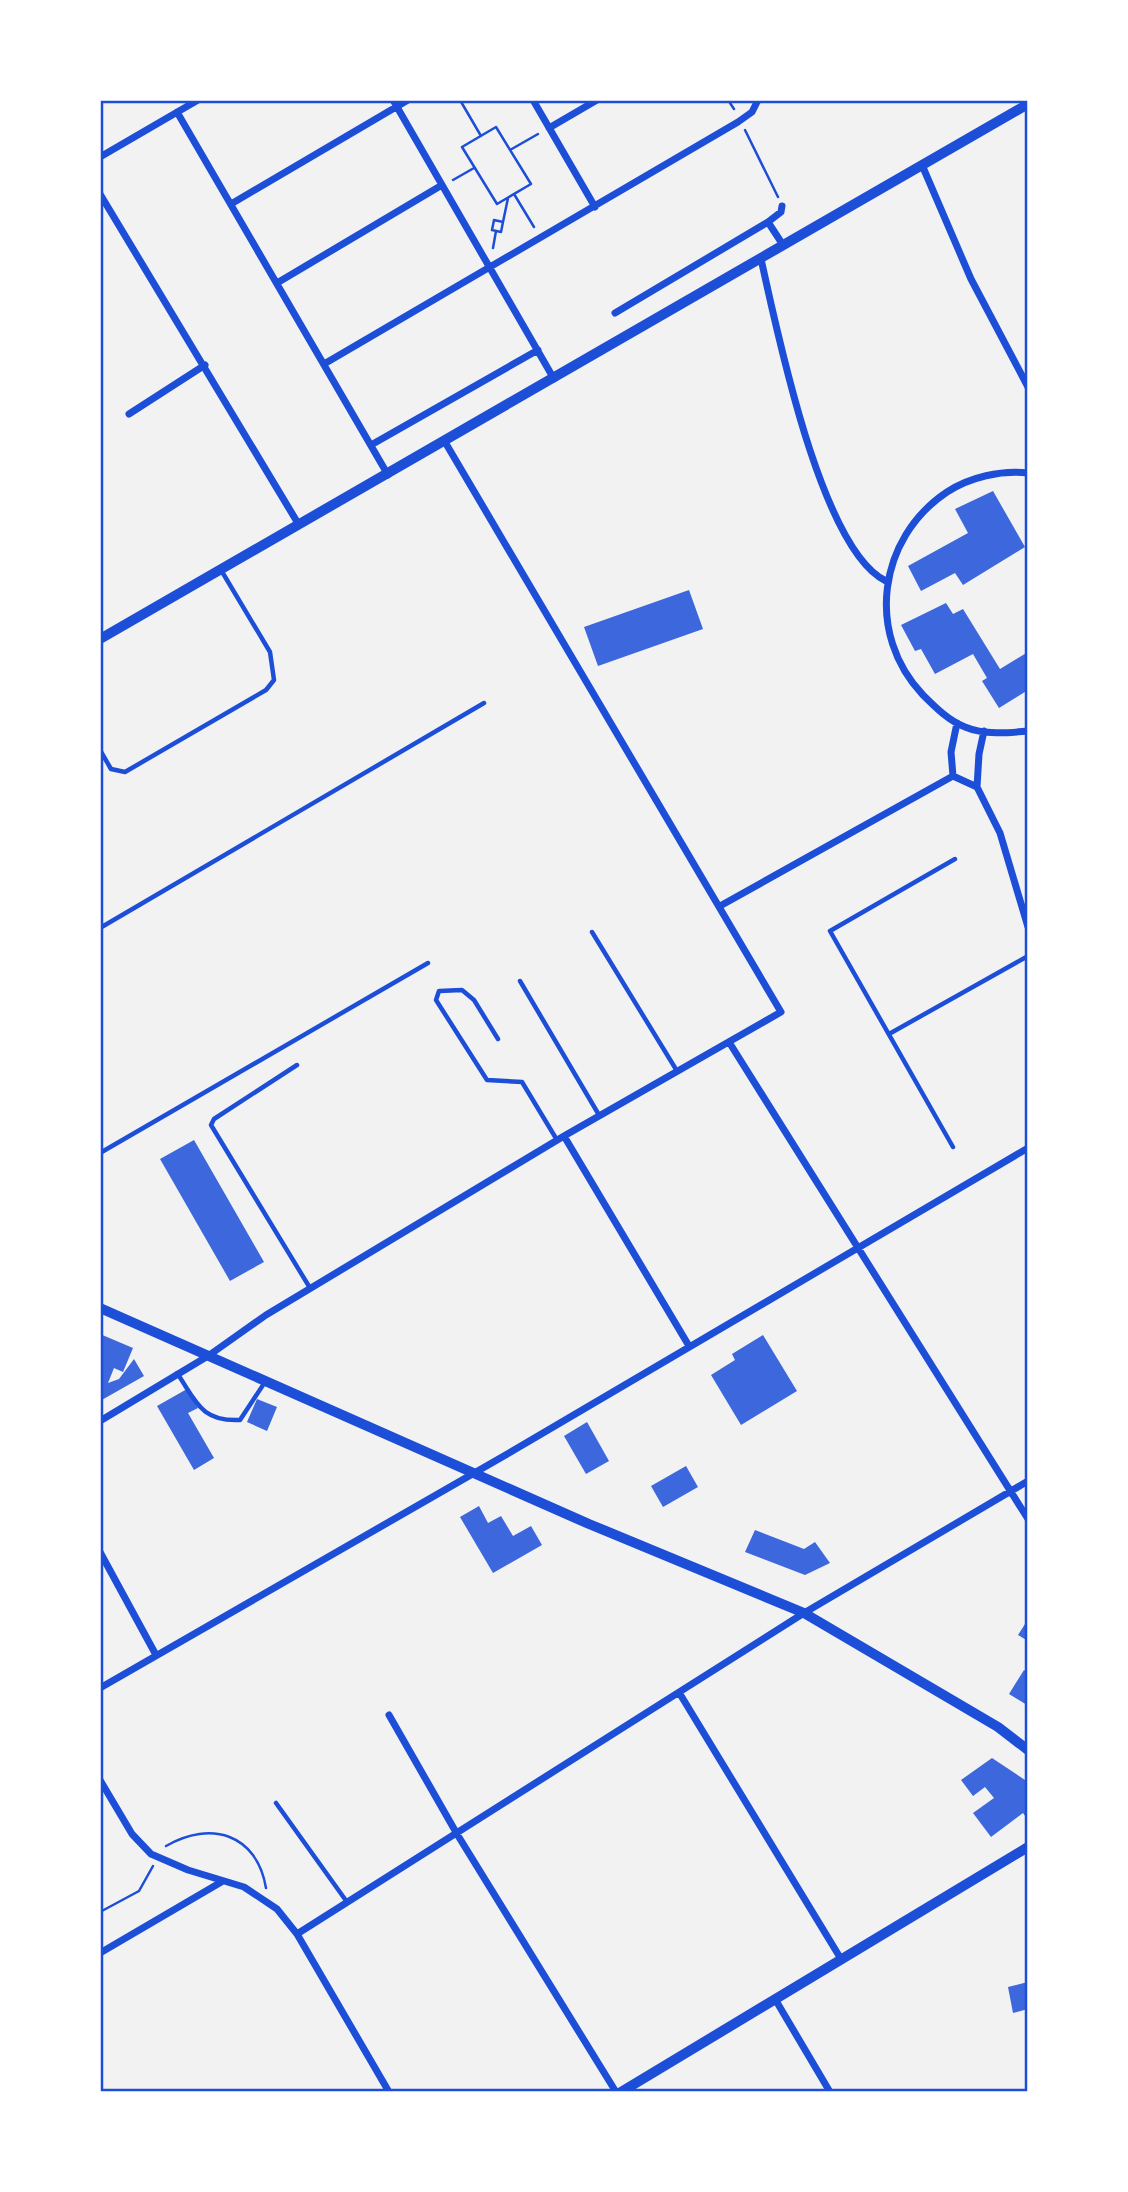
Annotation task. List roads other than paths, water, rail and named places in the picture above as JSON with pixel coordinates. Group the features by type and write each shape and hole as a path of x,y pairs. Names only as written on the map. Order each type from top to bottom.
{"main road":[{"path":"100,1308 473,1473 804,1612 998,1727 1028,1750"}],"street":[{"path":"100,158 198,100"},
{"path":"231,204 395,103 408,100"},
{"path":"533,100 596,207"},
{"path":"549,128 597,100"},
{"path":"324,364 596,207 740,120 752,112 758,100"},
{"path":"395,103 554,379"},
{"path":"100,639 1028,104"},
{"path":"177,112 388,475"},
{"path":"922,165 971,279 1028,387"},
{"path":"277,283 442,185"},
{"path":"100,194 299,525"},
{"path":"615,313 768,222 781,212 782,206"},
{"path":"768,222 783,245"},
{"path":"761,259 788,381 815,465 849,543 871,574 887,581"},
{"path":"371,445 538,350"},
{"path":"130,414 205,365"},
{"path":"100,1421 177,1372 208,1356 236,1334 556,1140 781,1012 445,442"},
{"path":"1028,473 999,473 976,478 934,501 903,537 887,581 886,609 890,637 900,663 915,687 934,707 957,723 984,731 1028,731"},
{"path":"953,776 951,752 957,723"},
{"path":"984,731 976,787 1000,833 1028,927"},
{"path":"720,906 953,776"},
{"path":"953,776 976,787"},
{"path":"729,1042 1028,1519"},
{"path":"564,1136 688,1346"},
{"path":"100,1688 473,1473 1028,1147"},
{"path":"297,1934 680,1694 804,1612 1028,1481"},
{"path":"100,1552 156,1655"},
{"path":"680,1694 841,1959"},
{"path":"389,1715 457,1834 619,2092 1028,1847"},
{"path":"100,1780 132,1834 151,1854 244,1887 277,1909 297,1934 389,2092"},
{"path":"100,1953 223,1881"},
{"path":"775,1999 830,2092"}],"lane":[{"path":"100,750 111,769 125,772 266,690 274,681 270,652 221,570"},
{"path":"100,928 484,703"},
{"path":"953,1147 830,931 955,859"},
{"path":"592,932 677,1072"},
{"path":"890,1034 1028,956"},
{"path":"100,1153 428,962"},
{"path":"520,981 599,1116"},
{"path":"498,1040 474,1000 462,990 448,988 439,991 436,1000 487,1080 522,1082 556,1140"},
{"path":"297,1065 214,1119 211,1125 311,1288"},
{"path":"177,1372 205,1414 219,1420 240,1420 265,1381"},
{"path":"276,1803 347,1903"}]}
